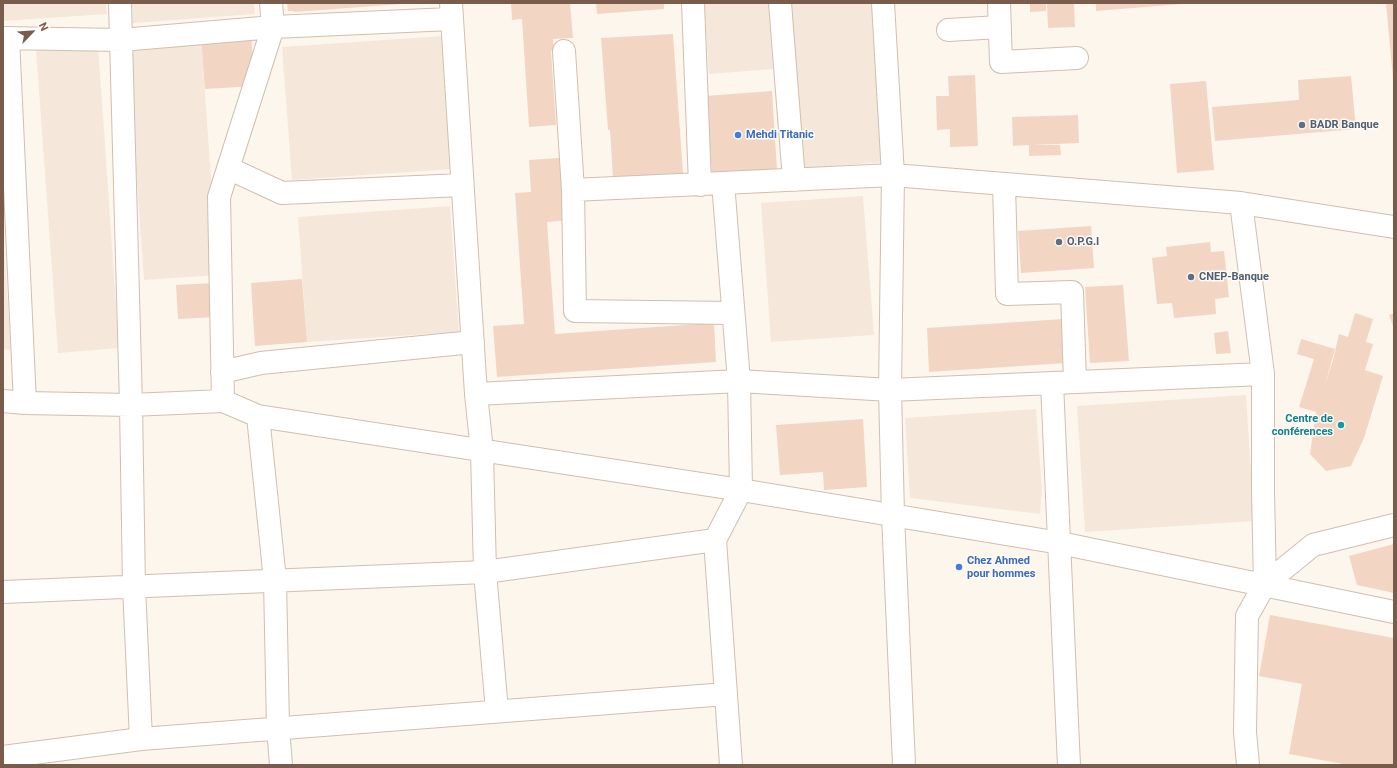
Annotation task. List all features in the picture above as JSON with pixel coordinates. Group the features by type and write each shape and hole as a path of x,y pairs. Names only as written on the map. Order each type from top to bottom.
{"street":[{"path":"120,3 131,405 134,587 141,739"},
{"path":"223,401 219,197 274,27 272,3"},
{"path":"693,3 700,185"},
{"path":"780,3 794,180"},
{"path":"883,3 893,175 890,390 904,765"},
{"path":"999,3 1001,62 1077,58"},
{"path":"25,403 5,38 121,40 451,11 476,394 482,451 485,572 497,711"},
{"path":"948,30 1000,27"},
{"path":"564,51 573,190 575,311 733,313"},
{"path":"228,168 282,193 462,185"},
{"path":"573,190 893,175 1241,203 1394,227"},
{"path":"723,183 739,381 740,490 715,540 731,765"},
{"path":"1004,184 1007,294 1072,292 1076,382"},
{"path":"1241,203 1263,374 1265,584"},
{"path":"222,372 261,364 473,342"},
{"path":"476,394 739,381 890,390 1263,374"},
{"path":"1052,384 1069,765"},
{"path":"3,401 25,403 131,405 223,401 258,416 740,490 1060,543 1265,584 1394,612"},
{"path":"258,416 275,580 278,728 281,765"},
{"path":"1248,765 1245,732 1247,616 1265,584 1313,545 1394,525"},
{"path":"3,592 485,572 715,540"},
{"path":"3,757 141,739 726,694"}],"shaded area":[{"path":"3,3 106,3 107,14 3,21"},
{"path":"132,3 254,3 255,14 133,23"},
{"path":"704,3 768,3 773,69 709,74"},
{"path":"788,3 875,3 887,162 800,168"},
{"path":"443,36 452,169 292,180 282,47"},
{"path":"201,38 218,275 144,280 127,43"},
{"path":"98,45 119,348 58,353 36,49"},
{"path":"863,196 874,335 771,342 761,203"},
{"path":"450,206 459,332 307,342 298,217"},
{"path":"3,233 11,349 3,350"},
{"path":"1246,395 1254,521 1085,532 1077,406"},
{"path":"1036,409 1042,489 1040,514 910,498 905,418"}],"building":[{"path":"287,3 402,4 294,12 288,11"},
{"path":"511,3 570,3 573,38 553,39 554,50 551,51 556,125 529,127 522,19 512,20"},
{"path":"596,3 664,3 664,9 597,14"},
{"path":"1030,3 1046,3 1046,11 1030,12"},
{"path":"1047,3 1074,3 1075,27 1048,28"},
{"path":"1096,3 1182,3 1182,4 1096,11"},
{"path":"1386,3 1394,3 1394,79 1393,79"},
{"path":"673,34 683,173 613,178 601,38"},
{"path":"251,35 255,86 205,89 201,38"},
{"path":"975,75 978,146 950,147 950,129 937,130 936,96 949,96 948,76"},
{"path":"1351,76 1356,129 1215,141 1212,107 1299,100 1298,80"},
{"path":"1206,81 1214,170 1177,173 1170,84"},
{"path":"772,91 777,170 712,175 706,96"},
{"path":"1078,115 1079,143 1033,145 1060,145 1061,155 1029,156 1029,145 1013,146 1012,117"},
{"path":"559,158 562,190 567,190 569,220 547,222 555,334 714,323 716,362 497,377 493,326 524,324 515,193 531,192 529,160"},
{"path":"1091,226 1094,268 1021,273 1018,231"},
{"name":"CNEP-Banque","path":"1210,242 1211,252 1224,251 1229,297 1215,299 1216,314 1174,318 1172,303 1157,304 1152,258 1167,256 1166,247"},
{"path":"302,279 307,342 255,346 251,283"},
{"path":"213,283 216,317 178,319 176,285"},
{"path":"1123,285 1129,361 1090,363 1085,287"},
{"name":"Centre de conférences","path":"1355,313 1373,319 1366,342 1373,344 1365,370 1383,376 1364,438 1351,466 1326,471 1310,454 1316,412 1299,407 1314,359 1297,354 1301,339 1335,349 1325,385 1333,360 1339,334 1348,337"},
{"path":"1394,313 1394,329 1389,315"},
{"path":"1063,319 1066,363 929,372 927,328"},
{"path":"1228,331 1231,353 1216,354 1214,333"},
{"path":"863,419 867,487 824,490 823,472 780,475 776,425"},
{"path":"1394,544 1394,593 1357,585 1349,556"},
{"path":"1270,615 1394,638 1394,765 1348,765 1289,754 1302,684 1259,676"}],"place":[{"name":"BADR Banque","path":"1302,125"},
{"name":"Mehdi Titanic","path":"738,135"},
{"name":"O.P.G.I","path":"1059,242"},
{"name":"CNEP-Banque","path":"1191,277"},
{"name":"Centre de conférences","path":"1341,425"},
{"name":"Chez Ahmed pour hommes","path":"959,567"}]}
